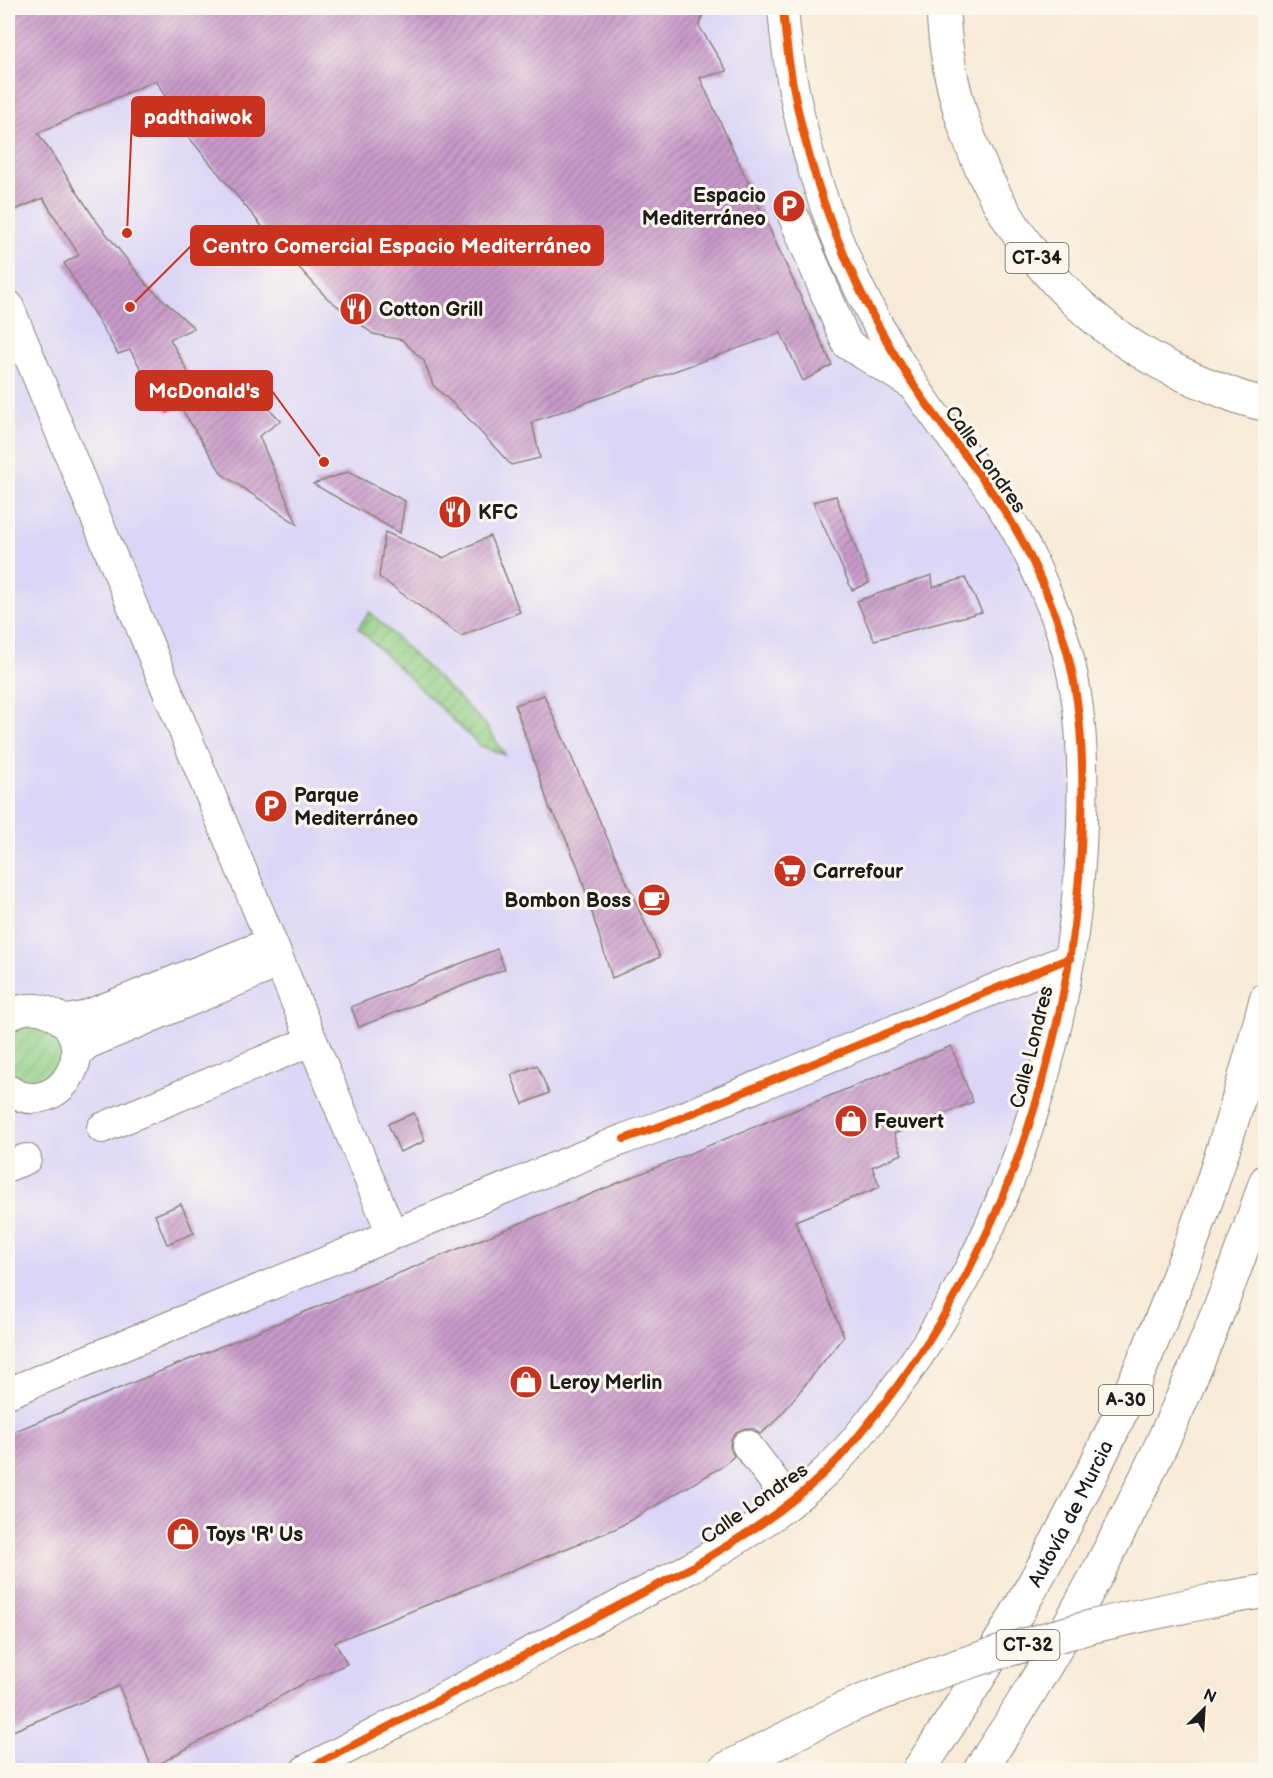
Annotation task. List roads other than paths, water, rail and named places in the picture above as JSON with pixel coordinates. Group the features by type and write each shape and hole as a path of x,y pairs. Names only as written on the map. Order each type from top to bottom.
{"highway":[{"name":"CT-34","path":"944,8 950,70 972,148 1001,205 1028,247 1050,275 1077,303 1111,332 1146,356 1185,375 1263,404"},
{"name":"Autovía de Murcia","path":"919,1770 991,1659 1098,1463 1176,1283 1222,1152 1266,999"},
{"name":"A-30","path":"980,1770 1046,1665 1143,1485 1202,1354 1266,1181"},
{"name":"CT-32","path":"724,1770 841,1710 902,1684 1095,1626 1266,1591"}],"street":[{"name":"Calle Londres","path":"306,1770 692,1567 744,1536 790,1503 822,1476 862,1432 926,1346 960,1286 1008,1183 1046,1067 1070,958 1081,868 1083,770 1081,722 1071,669 1056,618 1035,565 1010,518 913,385 881,333 854,280 829,217 801,120 789,69 783,8"},
{"path":"789,206 847,344 913,385"},
{"path":"8,305 392,1234"},
{"path":"10,1006 45,1010 68,1020 83,1017 275,953"},
{"path":"77,1053 87,1044 275,953"},
{"path":"8,1393 1070,958"},
{"path":"8,1090 17,1095 43,1096 56,1091 65,1084 75,1064 77,1053 72,1032 60,1018"},
{"path":"102,1128 311,1041"},
{"path":"747,1445 790,1503"}],"place":[{"name":"Espacio Mediterráneo","path":"789,206"},
{"name":"padthaiwok","path":"127,233"},
{"name":"Centro Comercial Espacio Mediterráneo","path":"130,307"},
{"name":"Cotton Grill","path":"356,309"},
{"name":"McDonald's","path":"324,462"},
{"name":"KFC","path":"455,512"},
{"name":"Parque Mediterráneo","path":"271,806"},
{"name":"Carrefour","path":"790,871"},
{"name":"Bombon Boss","path":"654,900"},
{"name":"Feuvert","path":"851,1121"},
{"name":"Leroy Merlin","path":"526,1382"},
{"name":"Toys 'R' Us","path":"183,1534"}]}
